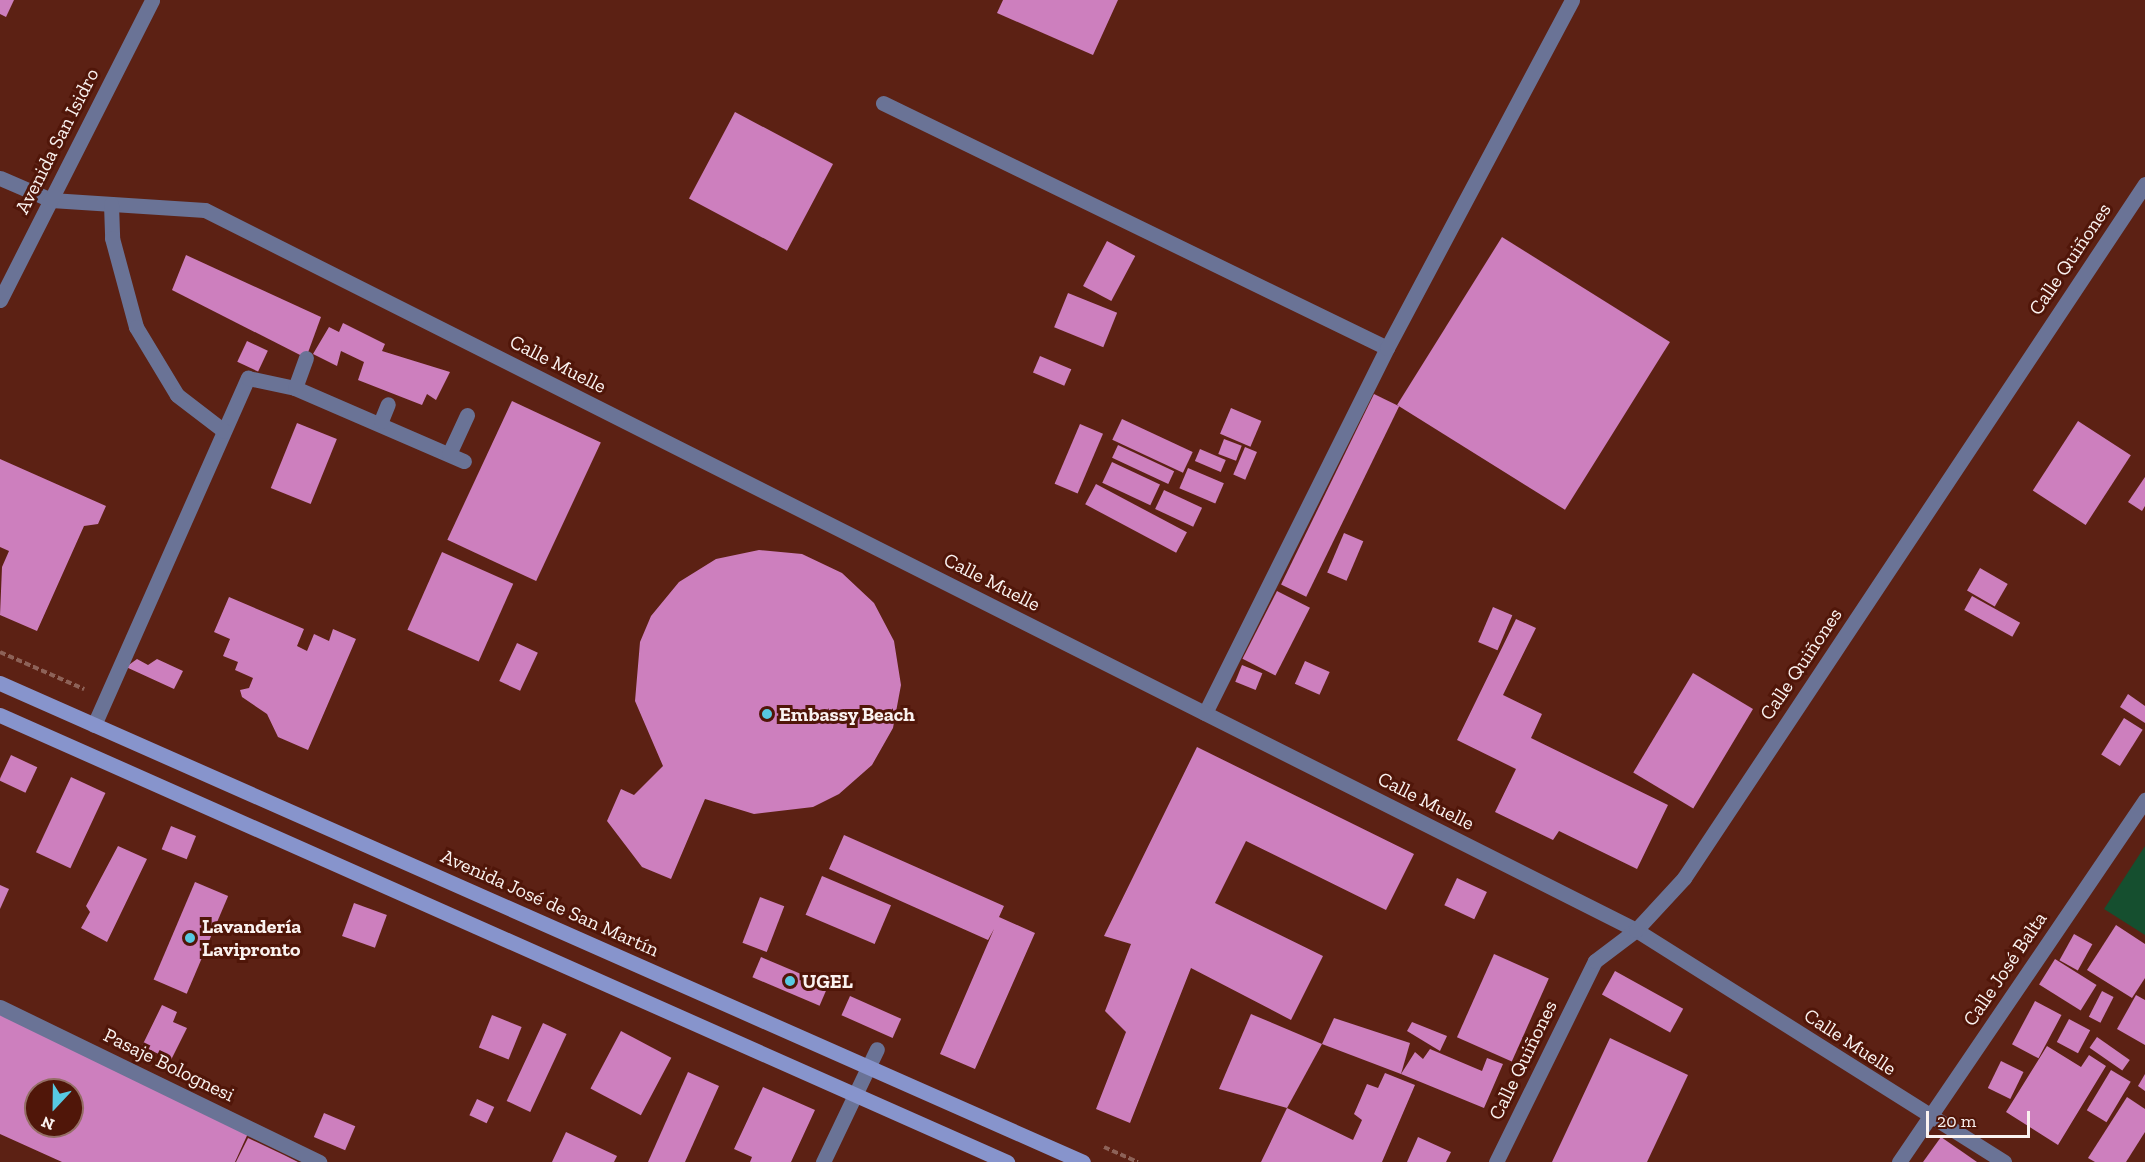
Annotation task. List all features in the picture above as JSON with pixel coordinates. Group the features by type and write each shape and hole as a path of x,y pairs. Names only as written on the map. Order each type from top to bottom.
{"main road":[{"name":"Avenida José de San Martín","path":"0,683 1083,1162"},
{"path":"0,714 1007,1162"}],"street":[{"name":"Avenida San Isidro","path":"0,300 152,0"},
{"path":"1205,713 1387,348 1572,0"},
{"path":"883,103 1387,348"},
{"name":"Calle Muelle","path":"0,178 51,200 205,210 1636,930 1930,1118 2004,1162"},
{"name":"Calle Quiñones","path":"1496,1162 1595,961 1636,930 1684,878 2144,186"},
{"path":"111,204 112,238 136,327 177,395 224,431"},
{"path":"296,388 306,358"},
{"path":"94,725 248,378 296,388 381,421 464,461"},
{"path":"381,421 388,404"},
{"path":"449,454 467,415"},
{"name":"Calle José Balta","path":"1899,1162 2145,800"},
{"name":"Pasaje Bolognesi","path":"0,1007 319,1162"},
{"path":"823,1162 877,1049"}],"green space":[{"path":"2145,846 2145,935 2104,909"}],"building":[{"path":"0,0 14,0 6,17 0,14"},
{"path":"1003,0 1118,0 1093,55 997,13"},
{"path":"735,112 833,164 787,251 689,199"},
{"path":"1502,237 1670,342 1565,510 1397,405"},
{"path":"1107,241 1135,256 1111,301 1083,286"},
{"path":"186,255 321,317 306,358 172,290"},
{"path":"1068,293 1117,313 1103,347 1054,327"},
{"path":"343,323 385,344 382,351 450,372 436,400 427,394 422,405 358,380 364,362 341,351 337,366 313,354 329,327 339,332"},
{"path":"247,341 268,351 258,372 237,362"},
{"path":"1040,356 1071,369 1064,386 1033,373"},
{"path":"1374,394 1399,406 1306,597 1281,585"},
{"path":"512,401 601,442 536,581 447,540"},
{"path":"1231,408 1261,421 1250,447 1220,434"},
{"path":"1122,419 1193,452 1183,473 1112,440"},
{"path":"2078,421 2131,455 2086,525 2033,491"},
{"path":"297,423 337,439 311,504 271,488"},
{"path":"1080,424 1103,434 1078,494 1055,484"},
{"path":"1224,439 1242,446 1236,461 1218,454"},
{"path":"1118,445 1174,471 1168,484 1112,458"},
{"path":"1245,447 1257,452 1245,480 1233,475"},
{"path":"1200,449 1226,460 1221,472 1195,461"},
{"path":"0,459 106,506 98,524 84,526 37,631 0,615 2,567 9,551 0,547"},
{"path":"1112,462 1160,484 1150,505 1102,483"},
{"path":"1188,468 1224,483 1215,503 1179,488"},
{"path":"2145,477 2145,506 2142,511 2128,502"},
{"path":"1096,484 1187,532 1176,553 1085,504"},
{"path":"1164,490 1202,508 1193,527 1155,509"},
{"path":"1344,533 1363,541 1347,581 1327,573"},
{"name":"Embassy Beach","path":"759,550 802,554 842,573 874,603 894,641 901,685 893,728 872,765 839,794 813,807 754,814 705,799 671,879 642,867 607,821 621,789 634,795 663,766 635,701 640,642 651,616 679,582 716,559"},
{"path":"442,552 513,584 479,661 407,630"},
{"path":"1980,568 2008,584 1995,607 1967,591"},
{"path":"1277,591 1310,608 1275,676 1242,659"},
{"path":"1972,596 2020,623 2012,637 1964,610"},
{"path":"229,597 304,629 297,646 307,651 314,634 329,641 333,629 356,639 308,750 278,737 267,714 242,697 240,690 249,688 253,678 235,670 238,662 223,656 230,639 214,632"},
{"path":"1493,607 1512,615 1497,650 1478,642"},
{"path":"1516,619 1536,628 1503,695 1542,714 1531,738 1668,805 1637,869 1559,831 1553,840 1495,812 1516,769 1457,740"},
{"path":"517,643 538,653 520,691 499,681"},
{"path":"137,659 148,665 157,659 183,671 174,689 126,667"},
{"path":"1305,661 1330,672 1319,695 1295,684"},
{"path":"1242,665 1262,673 1256,690 1235,682"},
{"path":"1693,673 1753,709 1693,808 1633,772"},
{"path":"2128,694 2145,706 2145,723 2120,707"},
{"path":"2124,718 2143,730 2120,766 2101,754"},
{"path":"1197,747 1414,854 1386,910 1246,841 1215,903 1323,956 1291,1020 1191,968 1130,1123 1096,1109 1126,1032 1105,1011 1131,944 1104,936"},
{"path":"11,755 37,767 25,793 0,781"},
{"path":"71,777 105,793 70,868 36,852"},
{"path":"171,826 196,836 187,859 162,849"},
{"path":"844,835 1004,906 999,917 1035,933 975,1069 940,1054 994,929 988,940 829,869"},
{"path":"118,846 147,859 107,942 81,928 90,912 86,906"},
{"path":"822,876 891,905 875,944 806,915"},
{"path":"1457,878 1487,892 1474,919 1444,905"},
{"name":"Lavandería Lavipronto","path":"195,882 228,896 187,994 154,980"},
{"path":"0,885 9,889 0,909"},
{"path":"760,897 784,906 767,952 742,943"},
{"path":"354,903 387,915 375,948 342,936"},
{"path":"2116,925 2145,944 2145,978 2132,998 2087,970"},
{"path":"2074,934 2092,944 2078,970 2059,960"},
{"path":"1494,954 1549,978 1512,1062 1457,1037"},
{"name":"UGEL","path":"761,957 828,986 820,1006 752,977"},
{"path":"2055,959 2097,985 2081,1010 2039,984"},
{"path":"1615,971 1683,1009 1670,1032 1602,995"},
{"path":"2102,991 2114,997 2100,1023 2089,1017"},
{"path":"2136,995 2145,1000 2145,1045 2117,1029"},
{"name":"UGEL","path":"850,996 901,1019 893,1038 841,1015"},
{"path":"2035,1001 2061,1015 2038,1058 2012,1044"},
{"path":"162,1005 177,1012 173,1022 187,1028 171,1060 142,1046"},
{"path":"0,1009 250,1129 235,1162 62,1162 0,1134"},
{"path":"1251,1014 1322,1044 1287,1108 1219,1089"},
{"path":"492,1015 522,1027 509,1059 479,1047"},
{"path":"1334,1018 1410,1043 1401,1074 1322,1044"},
{"path":"2069,1019 2090,1030 2078,1053 2057,1042"},
{"path":"1412,1022 1447,1036 1440,1051 1407,1031"},
{"path":"543,1023 567,1034 530,1112 507,1101"},
{"path":"621,1031 671,1058 641,1115 590,1088"},
{"path":"2097,1037 2130,1060 2122,1071 2090,1048"},
{"path":"1610,1038 1688,1075 1647,1162 1552,1162"},
{"path":"2047,1046 2081,1067 2089,1055 2106,1066 2058,1145 2006,1112"},
{"path":"1430,1049 1482,1071 1487,1058 1503,1064 1484,1108 1401,1074 1415,1052 1423,1059"},
{"path":"2001,1061 2023,1072 2010,1099 1988,1088"},
{"path":"2111,1070 2131,1082 2107,1122 2087,1110"},
{"path":"688,1072 719,1086 685,1162 648,1162"},
{"path":"1385,1073 1415,1085 1382,1162 1261,1162 1287,1108 1353,1140 1362,1120 1354,1114 1367,1084 1378,1088"},
{"path":"2145,1074 2145,1091 2138,1086"},
{"path":"763,1087 815,1110 791,1162 750,1162 752,1157 734,1149"},
{"path":"2127,1097 2145,1109 2145,1132 2126,1162 2095,1162 2088,1158"},
{"path":"477,1099 494,1107 487,1123 469,1115"},
{"path":"324,1113 355,1126 345,1150 314,1137"},
{"path":"566,1132 617,1156 614,1162 552,1162"},
{"path":"1418,1137 1451,1152 1446,1162 1407,1162"},
{"path":"1941,1137 1977,1162 1923,1162"},
{"path":"248,1138 284,1155 298,1162 236,1162"}],"place":[{"name":"Embassy Beach","path":"767,714"},
{"name":"Lavandería Lavipronto","path":"190,938"},
{"name":"UGEL","path":"790,981"}]}
